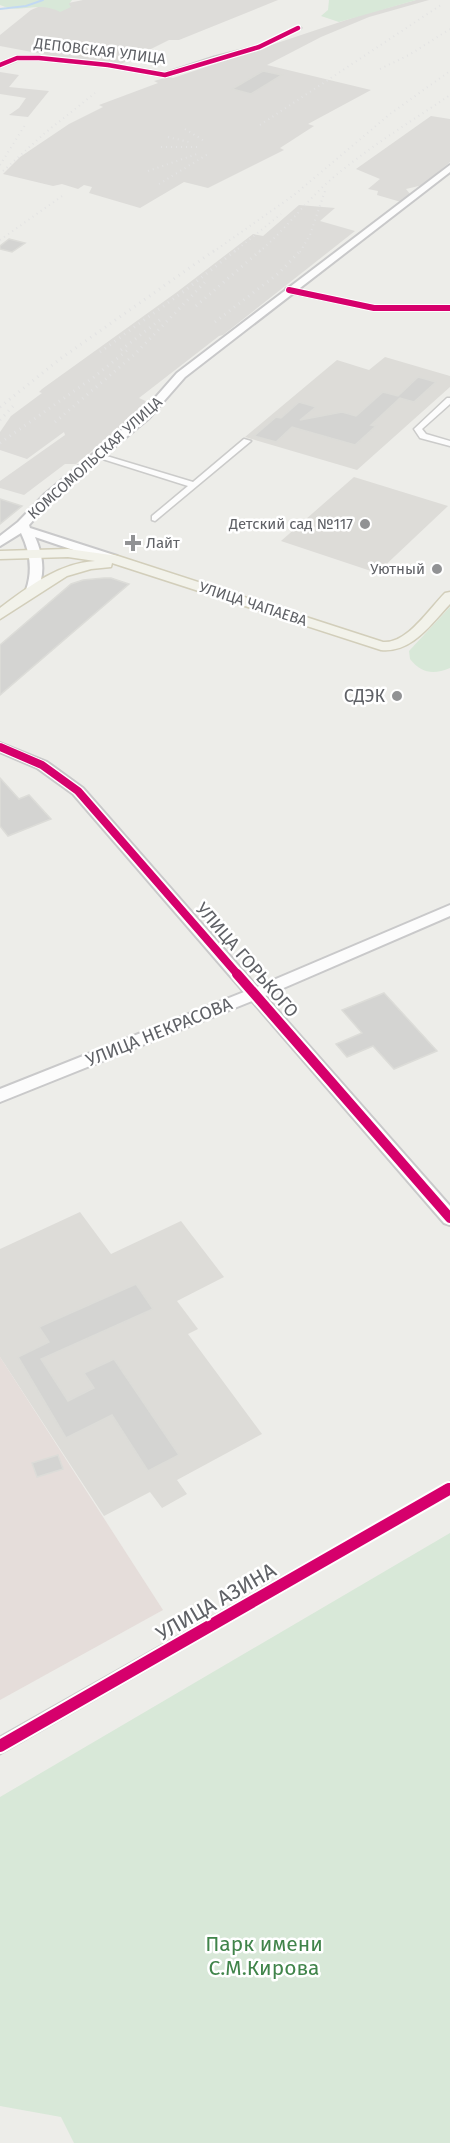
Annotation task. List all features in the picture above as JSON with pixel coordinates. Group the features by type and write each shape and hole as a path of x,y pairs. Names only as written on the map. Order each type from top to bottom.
{"main road":[{"name":"КОМСОМОЛЬСКАЯ УЛИЦА","path":"0,542 24,527 49,496 160,402 181,375 450,168"},
{"name":"КОМСОМОЛЬСКАЯ УЛИЦА","path":"24,527 35,553 38,569 32,590"},
{"name":"УЛИЦА ЧАПАЕВА","path":"24,527 113,559 369,642 392,647 408,639 450,596"},
{"name":"УЛИЦА ЧАПАЕВА","path":"0,555 79,554 113,559"},
{"path":"0,615 32,590 60,575 103,564 144,568"},
{"name":"УЛИЦА ГОРЬКОГО","path":"0,747 42,765 78,791 450,1218"},
{"name":"УЛИЦА НЕКРАСОВА","path":"0,1096 255,993 450,910"}],"street":[{"name":"ДЕПОВСКАЯ УЛИЦА","path":"0,65 15,58 29,57 108,65 165,75 259,47 298,28"},
{"path":"289,290 382,309 450,308"},
{"path":"450,400 418,429 423,436 450,444"},
{"path":"155,518 247,441"},
{"path":"97,456 194,485"},
{"name":"УЛИЦА АЗИНА","path":"0,1746 450,1488"}],"shaded area":[{"path":"83,0 278,0 179,40 169,40 121,64 53,56 0,46 0,35 31,10"},
{"path":"416,0 429,0 369,17 321,37 267,65 371,90 308,124 314,126 280,148 284,150 208,188 184,182 140,208 89,193 92,187 84,185 78,189 62,184 53,186 3,174 20,157 69,124 103,107 99,105 158,83 154,81 173,78 361,15"},
{"path":"0,72 19,75 9,87 49,91 28,117 9,115 19,108 26,98 0,94"},
{"path":"431,116 450,119 450,162 423,185 406,189 410,194 401,202 377,195 378,191 368,189 380,179 356,169"},
{"path":"299,205 335,208 320,221 355,231 139,398 150,403 76,464 65,464 24,495 0,488 0,481 65,435 64,432 27,459 0,450 0,432 11,416 42,393 39,392 42,389 253,234 263,236"},
{"path":"385,357 450,376 450,387 357,470 245,437 337,360 369,370"},
{"name":"Детский сад №117","path":"354,477 448,506 377,573 281,541"},
{"path":"80,1212 111,1254 181,1221 224,1277 177,1301 198,1329 188,1334 262,1434 177,1480 187,1494 162,1508 150,1492 104,1516 0,1357 0,1249"},
{"path":"0,1357 163,1610 0,1700"}],"green space":[{"path":"0,0 72,0 69,4 71,7 60,12 44,7 8,8 0,5"},
{"path":"329,0 416,0 339,22 321,16 328,10"},
{"path":"450,607 450,668 438,672 423,670 410,659 409,651"},
{"name":"Парк имени С.М.Кирова","path":"450,1533 450,2143 74,2143 61,2117 0,2106 0,1797"}],"building":[{"path":"263,71 282,75 251,94 232,89"},
{"path":"9,239 25,243 12,252 0,249 0,246"},
{"path":"418,377 436,382 414,402 400,398 371,425 376,426 355,445 292,427 276,442 254,436 276,417 281,418 299,402 316,407 300,420 342,412 356,416 383,392 398,396"},
{"path":"0,499 22,506 0,524"},
{"path":"104,578 129,584 0,695 0,645 71,584"},
{"path":"0,778 19,799 29,795 51,819 8,836 0,826"},
{"path":"384,993 437,1051 394,1069 373,1046 347,1057 336,1044 362,1033 342,1010"},
{"path":"136,1284 153,1309 41,1359 68,1401 94,1388 84,1373 114,1359 179,1455 148,1471 112,1415 66,1438 18,1357 49,1342 39,1327"},
{"path":"58,1455 63,1469 37,1477 32,1463"}],"waterway":[{"path":"0,9 26,6 43,0"}],"railway":[{"path":"260,125 441,5"},
{"path":"380,69 409,55 450,29"},
{"path":"213,252 294,195 390,114 450,71"},
{"path":"3,171 45,133 95,93"},
{"path":"259,252 318,191 341,171 450,95"},
{"path":"0,165 25,125"},
{"path":"185,129 206,142"},
{"path":"168,137 189,142"},
{"path":"161,147 198,147"},
{"path":"148,171 200,153"},
{"path":"159,184 208,154"},
{"path":"300,252 310,235 326,188"},
{"path":"0,240 65,194"},
{"path":"234,252 281,214"},
{"path":"0,407 60,359 215,250"},
{"path":"100,352 236,250"},
{"path":"196,306 261,250"},
{"path":"215,322 279,273 301,250"},
{"path":"55,422 135,354 208,279"},
{"path":"121,350 161,319"},
{"path":"0,443 94,377 130,348"},
{"path":"0,420 16,403"}],"cycle path":[{"path":"0,65 17,58 39,58 108,65 165,75 259,47 298,28"},
{"path":"289,290 374,308 450,308"},
{"path":"0,747 42,765 78,791 450,1218"},
{"path":"0,1746 450,1488"}],"place":[{"name":"Детский сад №117","path":"365,524"},
{"name":"Лайт","path":"133,543"},
{"name":"Уютный","path":"437,569"},
{"name":"СДЭК","path":"397,696"}]}
